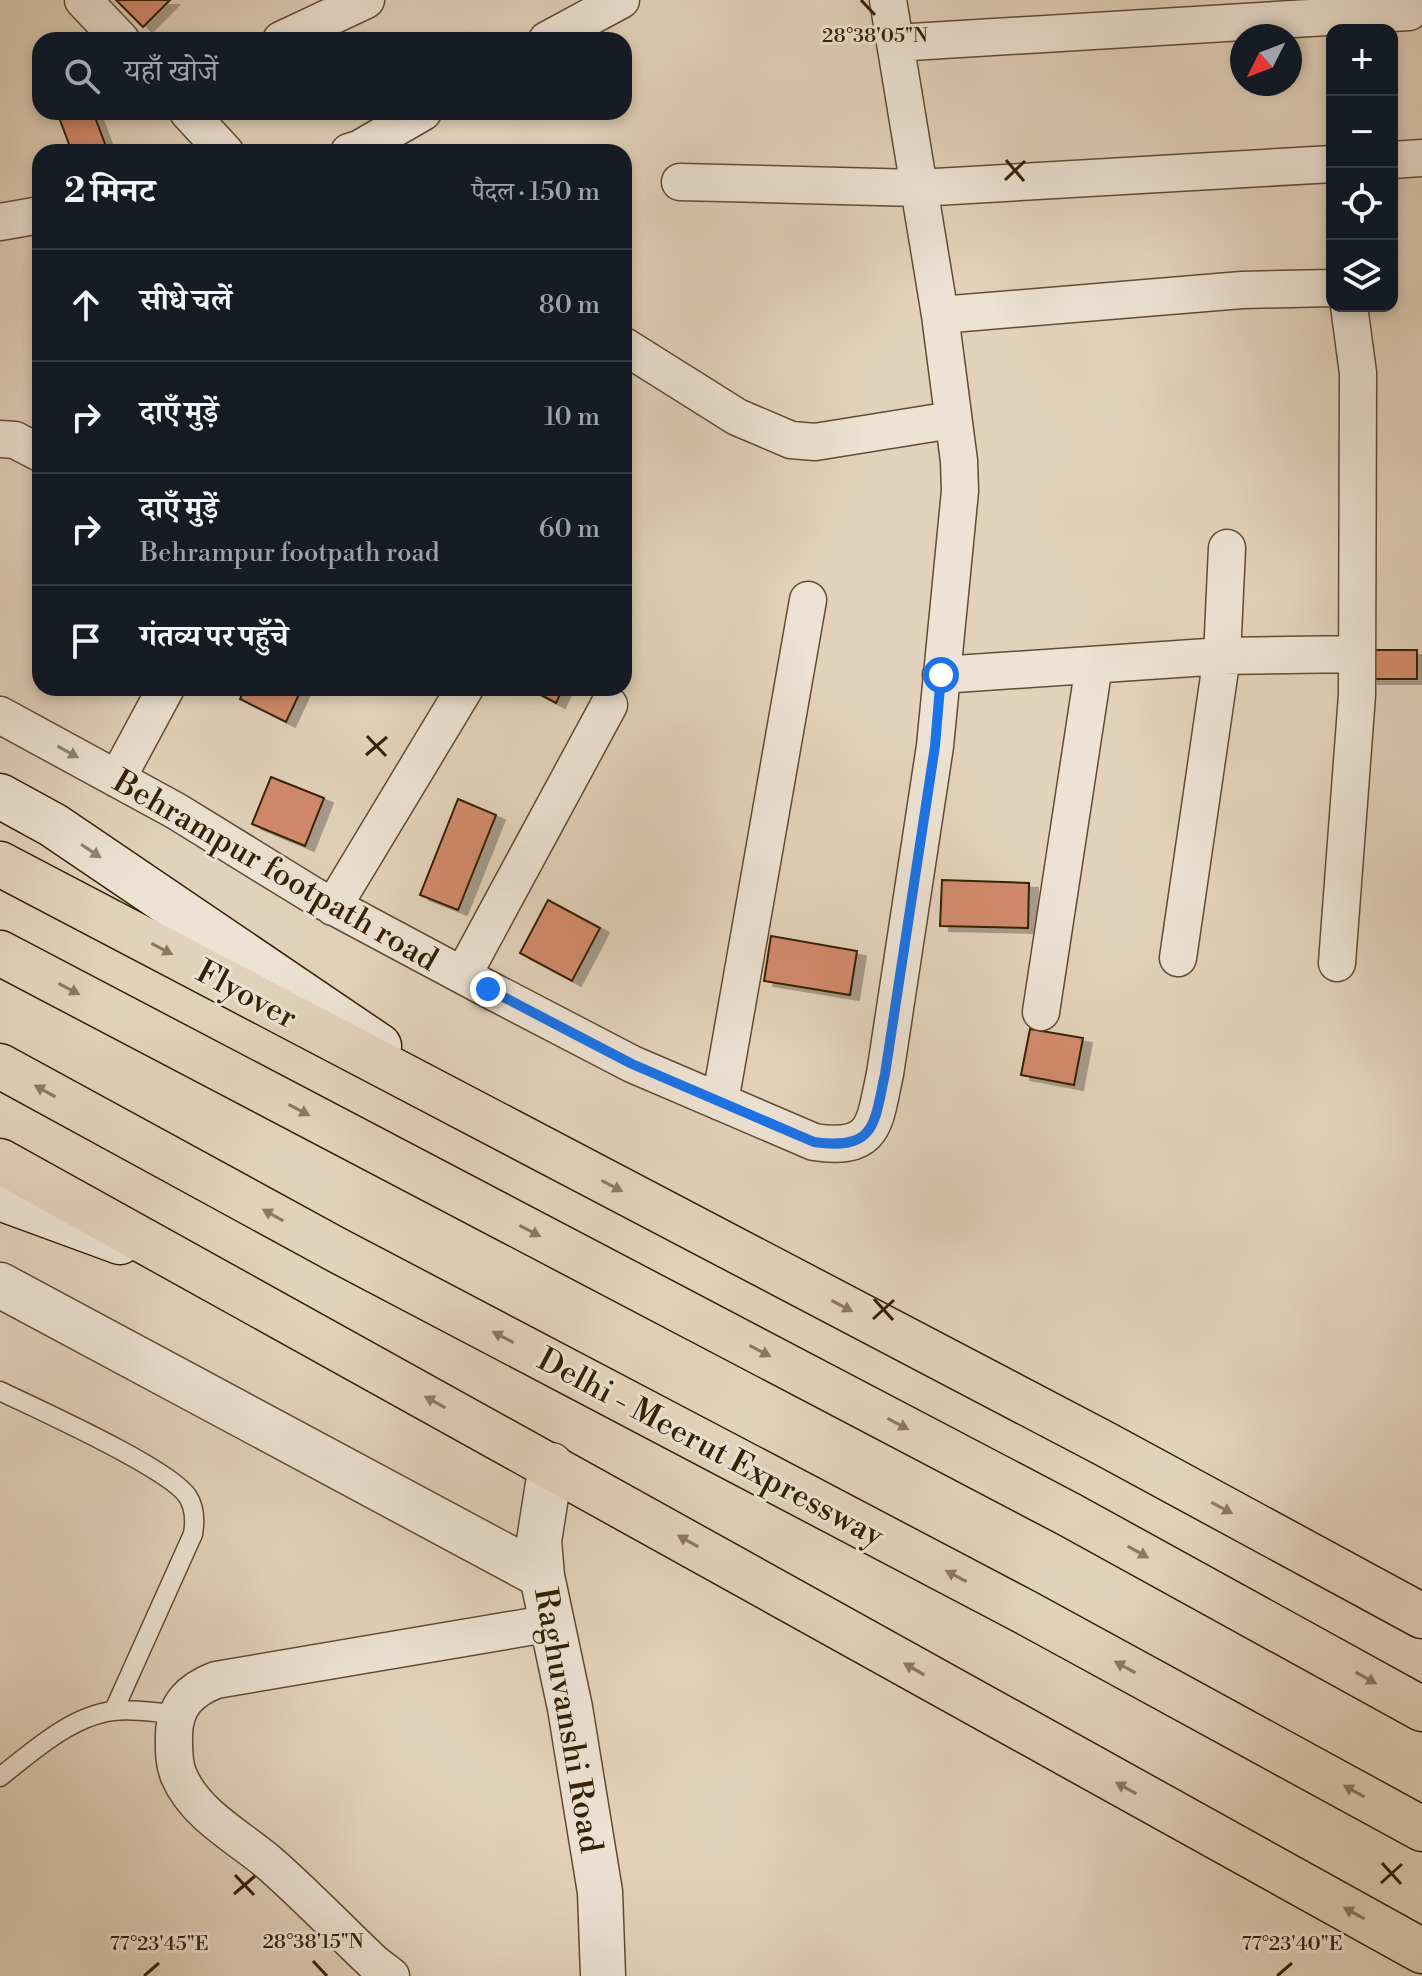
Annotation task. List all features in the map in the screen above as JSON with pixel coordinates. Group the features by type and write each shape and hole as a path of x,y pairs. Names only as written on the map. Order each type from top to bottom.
{"highway":[{"name":"Flyover","path":"10,869 1105,1444 1422,1616"},
{"path":"0,953 1070,1515 1422,1709"},
{"name":"Delhi - Meerut Expressway","path":"0,1066 335,1249 1025,1612 1422,1829"},
{"path":"0,1161 1422,1951"}],"street":[{"path":"83,0 113,32"},
{"path":"298,32 366,0"},
{"path":"558,22 621,0"},
{"path":"888,0 940,315 959,461 960,491 941,675 1222,656 1357,654"},
{"path":"895,43 1409,12"},
{"path":"195,120 218,144"},
{"path":"368,144 409,120"},
{"path":"1398,160 1422,158"},
{"path":"680,182 918,188 1326,164"},
{"path":"0,222 32,216"},
{"path":"940,315 1242,290 1326,288"},
{"path":"1337,963 1357,695 1358,373 1350,312"},
{"path":"632,351 737,417 791,440 815,442 952,420"},
{"path":"0,439 15,440 32,449"},
{"path":"1178,958 1222,656 1227,548"},
{"path":"720,1102 808,600"},
{"path":"1041,1012 1094,665"},
{"name":"Behrampur footpath road","path":"0,715 176,811 333,907 632,1064 814,1142 834,1145 864,1136 874,1124 885,1074 935,746 941,675"},
{"path":"117,779 162,696"},
{"path":"333,907 460,696"},
{"path":"463,975 609,705"},
{"path":"0,796 53,825 494,1123"},
{"path":"0,1198 204,1274"},
{"path":"0,1285 542,1576"},
{"name":"Raghuvanshi Road","path":"551,1465 539,1541 542,1576 570,1708 600,1892 603,1976"},
{"path":"391,1976 267,1861 225,1830 193,1797 179,1777 176,1765 176,1714 186,1698 216,1680 552,1623"}],"lane":[{"path":"0,1391 154,1469 188,1496 193,1509 193,1534 114,1710"},
{"path":"0,1777 72,1725 92,1716 114,1710 176,1714"}],"building":[{"path":"116,0 170,0 143,27"},
{"path":"60,120 96,120 105,144 69,144"},
{"path":"1369,650 1417,650 1417,679 1369,679"},
{"path":"241,696 298,696 286,722 240,699"},
{"path":"543,696 559,696 556,703"},
{"path":"271,777 324,798 305,846 252,824"},
{"path":"458,799 496,815 458,910 420,895"},
{"path":"942,880 1029,883 1028,928 940,926"},
{"path":"548,900 600,928 572,981 520,953"},
{"path":"771,936 857,951 850,995 764,981"},
{"path":"1030,1029 1083,1038 1074,1085 1021,1075"}],"route":[{"path":"488,989 632,1064 814,1142 834,1145 864,1136 874,1124 885,1074 935,746 941,675"}]}
